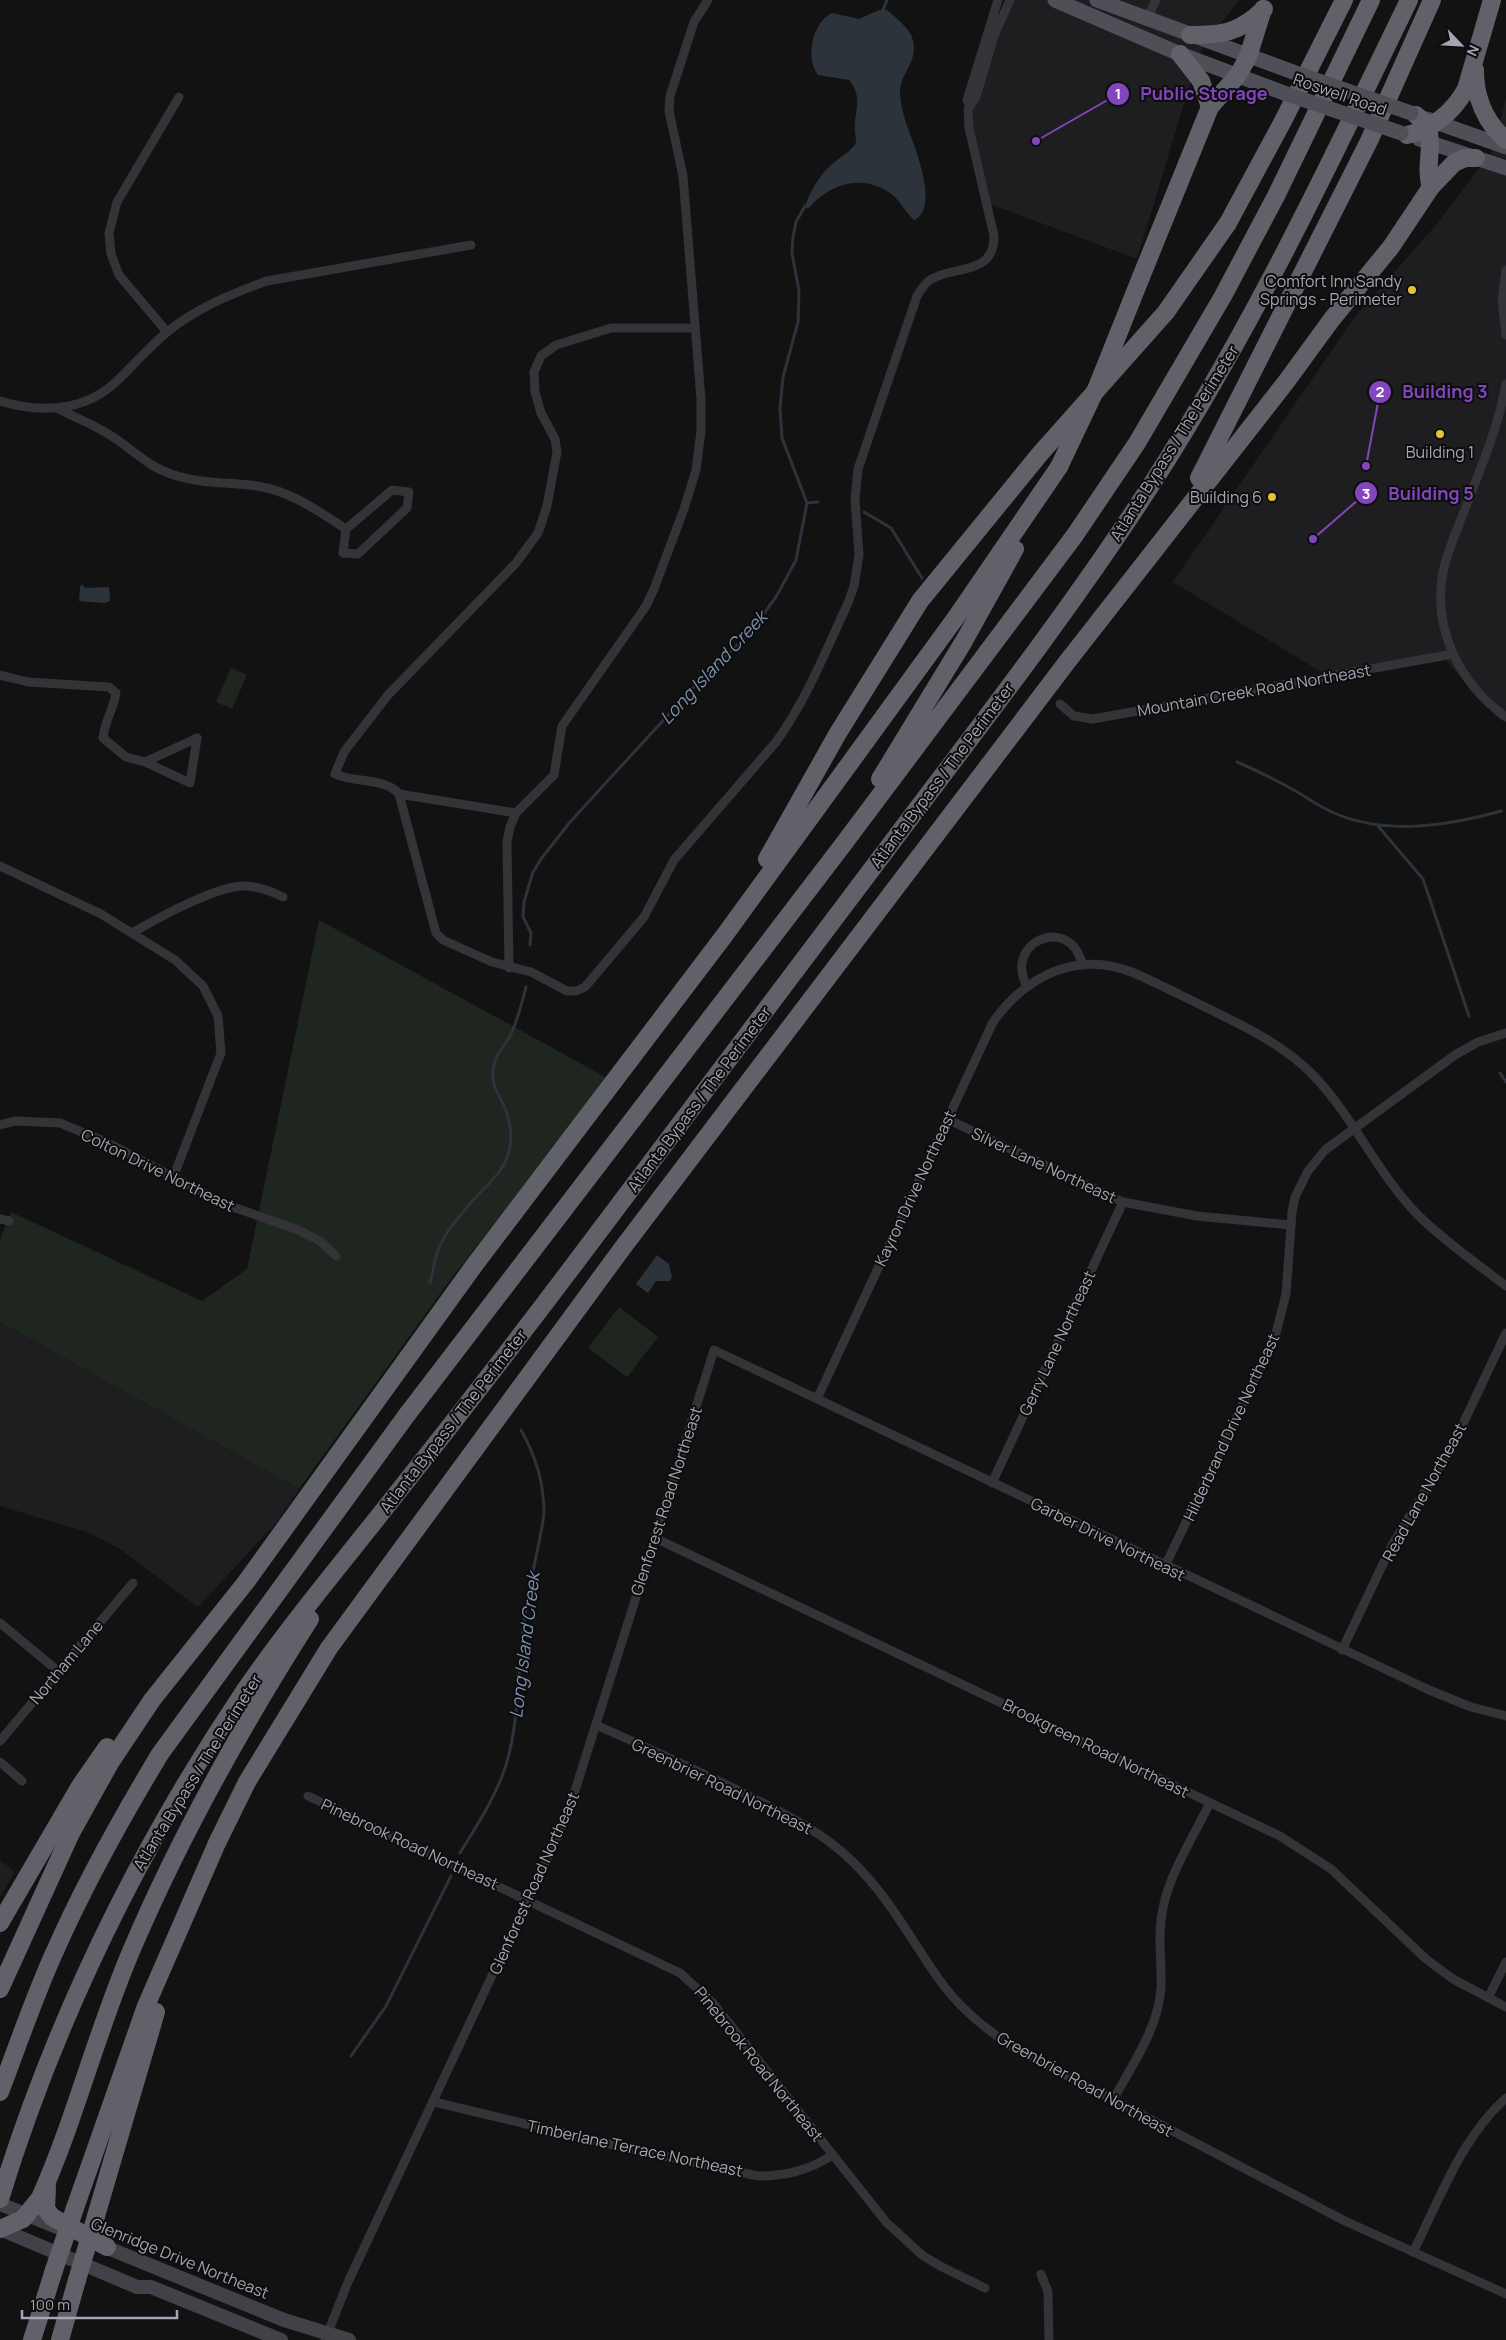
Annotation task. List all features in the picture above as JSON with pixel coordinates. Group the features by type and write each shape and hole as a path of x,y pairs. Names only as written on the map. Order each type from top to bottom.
{"highway":[{"path":"724,936 838,733 920,601 1039,455 1166,312 1228,224 1344,0"},
{"name":"Atlanta Bypass / The Perimeter","path":"0,2092 36,1996 74,1912 134,1798 160,1754 406,1416 1042,581 1137,442 1196,345 1250,246 1371,0"},
{"name":"Atlanta Bypass / The Perimeter","path":"0,2199 8,2171 69,2008 116,1907 143,1856 210,1745 248,1687 302,1613 536,1315 980,726 1135,510 1196,412 1254,313 1306,212 1409,0"},
{"path":"1180,514 1235,412 1369,141 1432,0"},
{"path":"1404,134 1424,124 1460,100 1475,59 1492,0"},
{"path":"842,846 879,779 985,605 1059,467 1097,387 1210,107 1238,75 1248,57 1266,4"},
{"path":"1190,35 1218,34 1236,30 1251,21 1266,4"},
{"path":"1180,54 1201,81 1210,107"},
{"path":"1475,59 1479,101 1491,124 1506,140"},
{"path":"1424,124 1427,174 1431,186"},
{"path":"32,2340 75,2208 146,2006 189,1906 247,1782 329,1648 627,1242 1180,514 1391,246 1431,186 1454,163 1465,158 1476,158"},
{"path":"0,1989 58,1859 110,1763 152,1700 246,1582 473,1267 724,936 957,616 1059,467"},
{"path":"0,2229 27,2215 40,2198 131,1950 170,1867 200,1807 268,1688 368,1528"},
{"path":"0,1922 80,1786 114,1738 177,1658 246,1582"},
{"path":"60,2340 189,1906"},
{"path":"47,2182 46,2208 52,2217 107,2247"}],"main road":[{"name":"Roswell Road","path":"1055,0 1180,54 1284,93 1404,134"},
{"name":"Roswell Road","path":"1097,0 1293,72 1424,124 1506,147"},
{"name":"Roswell Road","path":"1424,124 1476,158 1506,168"},
{"name":"Glenridge Drive Northeast","path":"0,2204 326,2337 350,2340"},
{"path":"0,2229 138,2287 150,2287 281,2340"}],"street":[{"path":"509,968 507,842 510,827 516,813 554,774 562,726 646,606 684,509 696,470 701,431 701,399 683,176 670,111 670,96 694,22 708,0"},
{"path":"991,34 998,0"},
{"path":"695,328 611,328 556,346 542,356 534,372 535,392 541,413 555,439 557,452 547,506 538,533 516,563 388,695 338,764 335,774 347,780 389,784 399,794 436,933 443,940 509,968 531,972 567,991 576,991 584,986 644,917 674,860 776,742 802,702 854,586 859,555 855,499 858,469 917,296 923,286 935,277 982,263 990,256 994,247 994,236 969,128 969,104 966,100 991,34 1010,0"},
{"path":"1147,19 1156,0"},
{"path":"167,332 120,275 111,254 109,233 117,202 179,98"},
{"path":"0,400 31,409 59,409 81,403 101,394 167,332 216,301 267,281 471,244"},
{"path":"1506,270 1502,300 1506,335"},
{"path":"1506,384 1493,432 1443,572 1441,612 1453,654 1471,685 1506,717"},
{"path":"59,409 111,435 145,461 168,473 196,481 258,486 279,491 302,500 346,529"},
{"path":"392,490 408,492 407,508 358,554 343,553 346,529 392,490"},
{"name":"Mountain Creek Road Northeast","path":"1060,704 1074,716 1093,719 1453,654"},
{"path":"0,676 28,682 109,687 116,693 114,704 105,721 103,738 126,757 144,762 190,783 197,738 144,762"},
{"path":"399,794 516,813"},
{"path":"0,866 101,914 175,960 203,986 218,1016 221,1053 173,1178"},
{"path":"132,933 168,912 220,892 244,886 267,889 283,897"},
{"path":"1026,986 1021,965 1028,948 1036,941 1054,937 1071,943 1083,965"},
{"name":"Kayron Drive Northeast","path":"816,1399 993,1022 1008,1001 1026,986 1053,972 1083,965 1108,966 1133,973 1262,1036 1290,1055 1313,1075 1335,1101 1390,1184 1417,1214 1440,1235 1506,1286"},
{"name":"Hilderbrand Drive Northeast","path":"1165,1566 1275,1337 1286,1294 1295,1197 1308,1171 1325,1150 1456,1055 1478,1042 1506,1033"},
{"name":"Silver Lane Northeast","path":"947,1119 1122,1202 1197,1216 1291,1226"},
{"name":"Colton Drive Northeast","path":"0,1125 15,1121 60,1124 108,1143 226,1205 296,1229 320,1241 336,1256"},
{"name":"Gerry Lane Northeast","path":"992,1483 1122,1202"},
{"name":"Read Lane Northeast","path":"1342,1650 1392,1545 1452,1447 1506,1333"},
{"name":"Garber Drive Northeast","path":"714,1350 1342,1650 1471,1707 1506,1716"},
{"name":"Glenforest Road Northeast","path":"326,2337 348,2282 567,1816 714,1350"},
{"name":"Brookgreen Road Northeast","path":"655,1538 1280,1836 1332,1869 1426,1959 1453,1979 1506,2007"},
{"name":"Northam Lane","path":"0,1741 133,1583"},
{"path":"0,1623 58,1672"},
{"name":"Greenbrier Road Northeast","path":"596,1725 696,1769 794,1819 825,1838 852,1861 877,1887 938,1979 973,2018 1016,2049 1345,2222 1506,2294"},
{"path":"0,1762 22,1781"},
{"name":"Pinebrook Road Northeast","path":"308,1796 666,1965 694,1984 713,2003 886,2222 906,2241 940,2266 985,2288"},
{"path":"1114,2100 1146,2041 1154,2019 1161,1987 1159,1934 1163,1906 1170,1885 1210,1803"},
{"path":"1488,1998 1506,1962"},
{"path":"1413,2252 1464,2150 1479,2127 1506,2098"},
{"name":"Timberlane Terrace Northeast","path":"434,2102 626,2148 758,2176 798,2173 816,2166 833,2154"},
{"path":"1041,2274 1048,2292 1049,2340"}],"shaded area":[{"path":"1008,0 1239,0 1202,49 1197,61 1137,259 982,201 966,105"},
{"path":"879,10 887,10 899,20 912,37 914,47 913,57 902,81 900,91 906,123 919,158 925,189 925,202 922,213 914,220 890,193 880,187 869,184 846,184 825,193 808,209 805,206 812,190 826,170 856,143 857,95 849,80 818,75 814,68 811,51 815,33 825,18 832,13 859,19"},
{"path":"1506,98 1506,721 1498,718 1439,653 1336,681 1173,582 1356,315 1436,225 1491,153"},
{"path":"82,584 85,588 109,587 110,601 105,603 79,601"},
{"path":"231,668 247,675 232,709 216,702"},
{"path":"319,920 609,1079 453,1276 299,1489 0,1322 0,1240 11,1212 202,1301 247,1269"},
{"path":"657,1255 669,1264 672,1277 670,1281 656,1281 648,1293 636,1284"},
{"path":"619,1307 658,1337 627,1377 588,1348"},
{"path":"0,1322 299,1489 277,1522 198,1607 117,1547 87,1532 0,1506"},
{"path":"0,1860 15,1872 0,1897"}],"waterway":[{"name":"Long Island Creek","path":"883,10 887,0"},
{"name":"Long Island Creek","path":"530,945 531,933 523,917 524,902 533,872 541,859 570,822 703,677 748,635 776,597 796,560 807,503 782,438 780,408 783,377 798,322 799,291 792,253 793,237 796,222 805,206"},
{"path":"807,503 818,502"},
{"path":"864,512 891,528 922,578"},
{"path":"1237,762 1258,771 1332,812 1373,824 1394,826 1438,824 1501,811"},
{"path":"1378,826 1423,879 1469,1016"},
{"name":"Long Island Creek","path":"430,1283 437,1253 444,1238 459,1216 498,1173 508,1155 511,1137 510,1124 495,1087 493,1071 498,1054 508,1040 520,1011 526,987"},
{"path":"1500,1073 1506,1082"},
{"name":"Long Island Creek","path":"460,1853 486,1810 502,1777 511,1748 514,1730 526,1608 544,1514 541,1480 531,1450 521,1430"},
{"name":"Long Island Creek","path":"351,2056 386,2006 451,1876"}],"place":[{"name":"Public Storage","path":"1036,141"},
{"name":"Comfort Inn Sandy Springs - Perimeter","path":"1412,290"},
{"name":"Building 1","path":"1440,434"},
{"name":"Building 3","path":"1366,466"},
{"name":"Building 6","path":"1272,497"},
{"name":"Building 5","path":"1313,539"}]}
